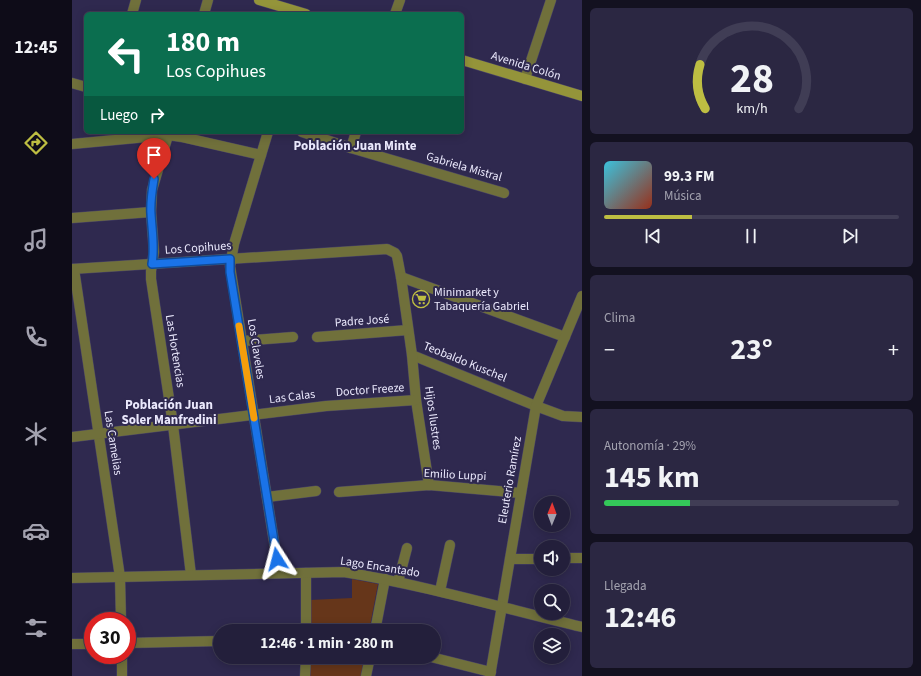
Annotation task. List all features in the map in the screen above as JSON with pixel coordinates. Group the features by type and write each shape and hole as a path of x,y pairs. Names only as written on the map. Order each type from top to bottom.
{"main road":[{"path":"259,0 274,2 300,12"},
{"name":"Avenida Colón","path":"464,61 582,96"}],"street":[{"path":"133,12 136,0"},
{"path":"205,12 208,0"},
{"path":"396,12 400,0"},
{"path":"525,79 551,0"},
{"path":"72,83 84,86"},
{"path":"72,144 169,134 261,155"},
{"name":"Las Hortencias","path":"169,134 154,179 152,190 151,212 154,252 151,279 173,425 191,575"},
{"name":"Los Claveles","path":"267,134 230,259 230,272 279,573"},
{"name":"Gabriela Mistral","path":"308,134 504,193"},
{"path":"351,148 355,134"},
{"path":"72,218 151,212"},
{"name":"Teobaldo Kuschel","path":"302,255 387,249 395,253 397,256 401,277 412,355 563,416 582,417"},
{"name":"Los Copihues","path":"73,269 302,255"},
{"name":"Las Camelias","path":"73,269 120,577 121,612"},
{"path":"401,277 565,337"},
{"name":"Eleuterio Ramírez","path":"490,674 536,406 582,296"},
{"name":"Padre José","path":"317,337 408,330"},
{"path":"242,341 293,337"},
{"name":"Hijos Ilustres","path":"412,355 416,400 429,485"},
{"name":"Doctor Freeze","path":"326,406 416,400"},
{"name":"Las Calas","path":"72,437 326,406"},
{"name":"Emilio Luppi","path":"339,492 429,485 521,493"},
{"path":"267,497 316,491"},
{"path":"440,591 450,545"},
{"path":"398,582 407,548"},
{"path":"570,558 582,558"},
{"path":"510,559 534,559"},
{"name":"Lago Encantado","path":"72,578 344,572 440,591 502,608 582,627"},
{"path":"306,573 306,624"},
{"path":"376,624 385,579"},
{"path":"136,643 213,641"},
{"path":"72,644 84,644"},
{"path":"441,660 490,674"},
{"path":"122,664 122,676"},
{"path":"305,676 306,664"},
{"path":"366,676 369,664"}],"shaded area":[{"path":"352,579 378,584 370,624 310,624 310,600 352,598"},
{"path":"310,664 363,664 361,676 310,676"}],"slow traffic":[{"path":"239,326 254,418"}],"place":[{"name":"Minimarket y Tabaquería Gabriel","path":"421,299"}],"district":[{"name":"Población Juan Minte","path":"355,146"},
{"name":"Población Juan Soler Manfredini","path":"169,412"}],"route":[{"path":"154,179 151,212 154,252 152,264 230,259 230,272 277,559"}]}
